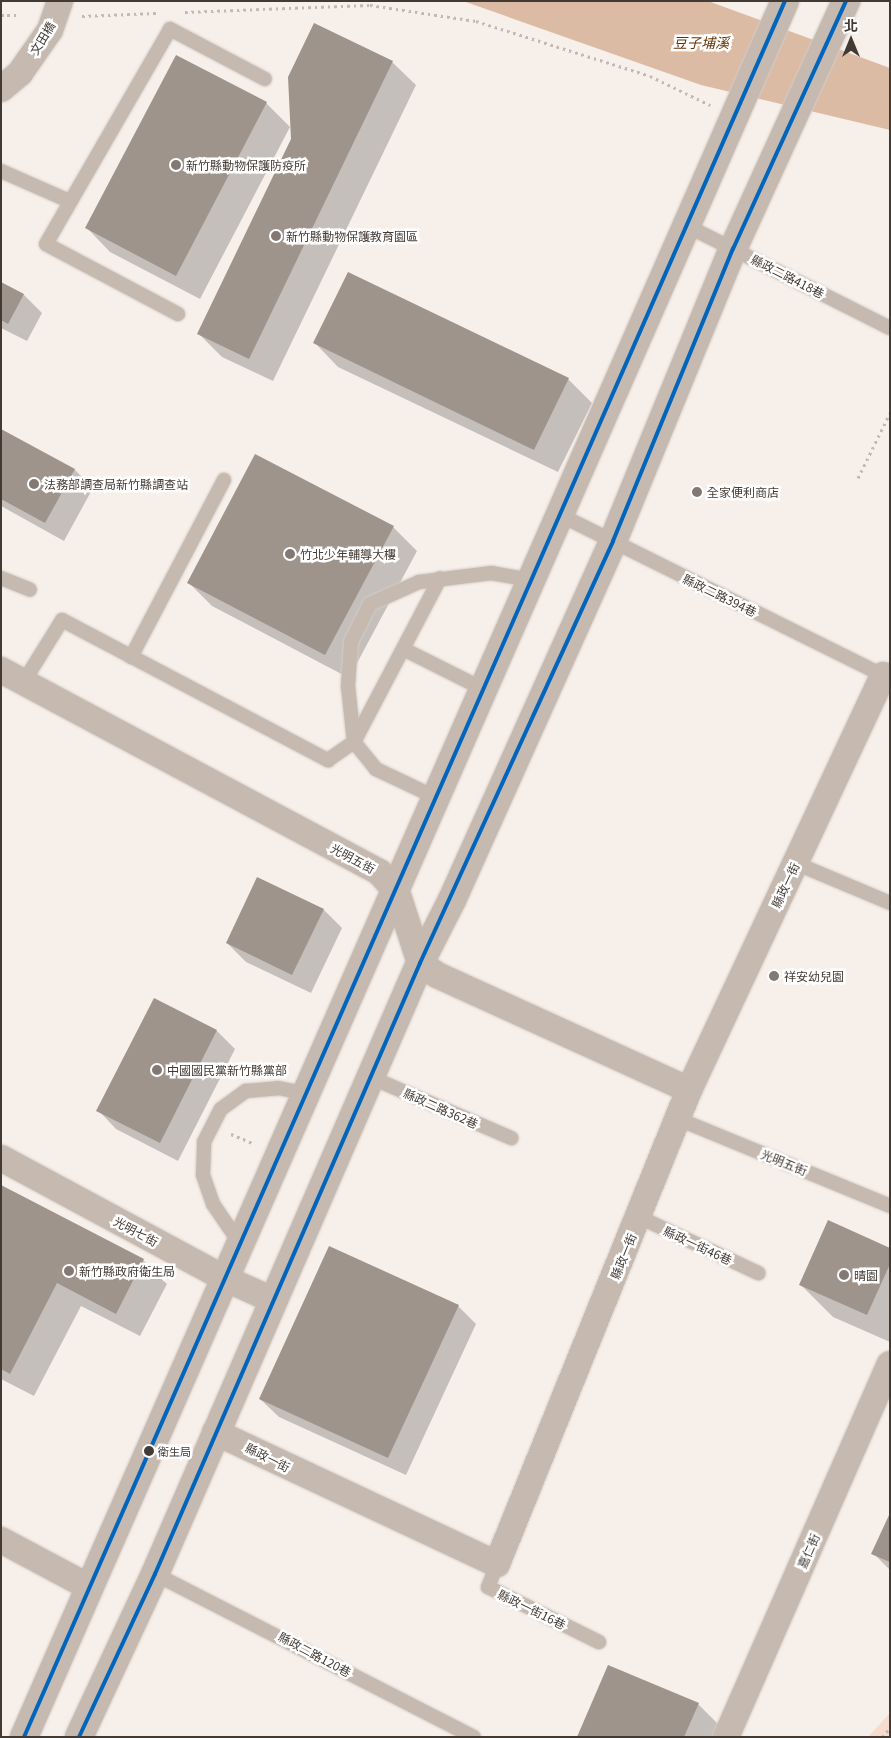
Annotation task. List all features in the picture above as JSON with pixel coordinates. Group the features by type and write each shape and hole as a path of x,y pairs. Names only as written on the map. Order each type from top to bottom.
{"street":[{"name":"文田橋","path":"11,81 50,30 60,1"},
{"path":"24,1737 89,1586 397,892 558,514 685,224 721,116 785,1"},
{"path":"78,1737 155,1574 420,963 452,900 613,542 734,249 846,1"},
{"name":"光明五街","path":"12,677 379,872 397,892 420,963"},
{"name":"縣政一街","path":"215,1432 497,1564 689,1090 795,863 886,677"},
{"path":"420,963 437,975 689,1090"},
{"name":"光明七街","path":"1,1158 226,1279 274,1300"},
{"name":"嘉仁街","path":"726,1737 890,1364"},
{"path":"1,1540 89,1586"}],"lane":[{"path":"178,314 46,244 69,201 170,29 265,78"},
{"path":"1,171 69,201"},
{"name":"縣政二路418巷","path":"685,224 890,328"},
{"path":"130,658 224,480"},
{"name":"縣政二路394巷","path":"558,514 886,677"},
{"path":"437,798 376,769 354,742 348,686 351,642 370,604 418,582 440,578 510,573 530,580"},
{"path":"1,578 30,590"},
{"path":"12,677 62,620 130,658 328,760 354,742 405,650 440,578"},
{"path":"405,650 484,689"},
{"path":"795,863 890,903"},
{"name":"縣政二路362巷","path":"370,1077 511,1138"},
{"path":"241,1245 213,1204 203,1175 204,1142 221,1109 246,1091 278,1088 308,1094"},
{"name":"光明五街","path":"678,1119 890,1206"},
{"name":"縣政一街46巷","path":"639,1217 758,1273"},
{"name":"縣政一街16巷","path":"497,1564 488,1587 598,1642"},
{"name":"縣政二路120巷","path":"155,1574 474,1737"}],"path":[{"path":"181,12 370,5 476,21 650,76 721,116"},
{"path":"82,16 162,13"},
{"path":"1,15 19,15"},
{"path":"858,478 890,413"},
{"path":"882,1737 890,1728"}],"shaded area":[{"path":"890,1713 890,1737 868,1737"}],"water":[{"name":"豆子埔溪","path":"463,1 708,1 890,68 890,130 701,85"}],"building":[{"name":"新竹縣動物保護教育園區","path":"314,23 393,61 249,359 197,334 291,139 288,77"},
{"name":"新竹縣動物保護防疫所","path":"176,55 267,102 176,276 85,228"},
{"path":"348,272 569,378 534,450 313,343"},
{"path":"1,282 24,294 8,324 1,320"},
{"name":"法務部調查局新竹縣調查站","path":"1,429 75,469 45,523 1,499"},
{"name":"竹北少年輔導大樓","path":"255,454 394,526 325,655 187,583"},
{"path":"257,877 324,909 292,975 226,943"},
{"name":"中國國民黨新竹縣黨部","path":"154,998 217,1030 160,1143 96,1111"},
{"name":"新竹縣政府衛生局","path":"1,1185 144,1259 116,1314 57,1283 10,1374 1,1369"},
{"name":"晴園","path":"828,1220 890,1248 890,1264 867,1315 799,1285"},
{"path":"329,1246 459,1305 388,1458 259,1399"},
{"path":"890,1513 890,1562 871,1554"},
{"path":"608,1665 699,1703 684,1737 577,1737"}],"transit line":[{"path":"24,1737 785,1"},
{"path":"79,1737 155,1574 420,963 613,541 733,249 846,1"}],"place":[{"name":"新竹縣動物保護防疫所","path":"176,165"},
{"name":"新竹縣動物保護教育園區","path":"276,236"},
{"name":"法務部調查局新竹縣調查站","path":"34,484"},
{"name":"全家便利商店","path":"697,492"},
{"name":"竹北少年輔導大樓","path":"290,554"},
{"name":"祥安幼兒園","path":"774,976"},
{"name":"中國國民黨新竹縣黨部","path":"157,1070"},
{"name":"新竹縣政府衛生局","path":"69,1271"},
{"name":"晴園","path":"844,1275"},
{"name":"衛生局","path":"149,1451"}]}
